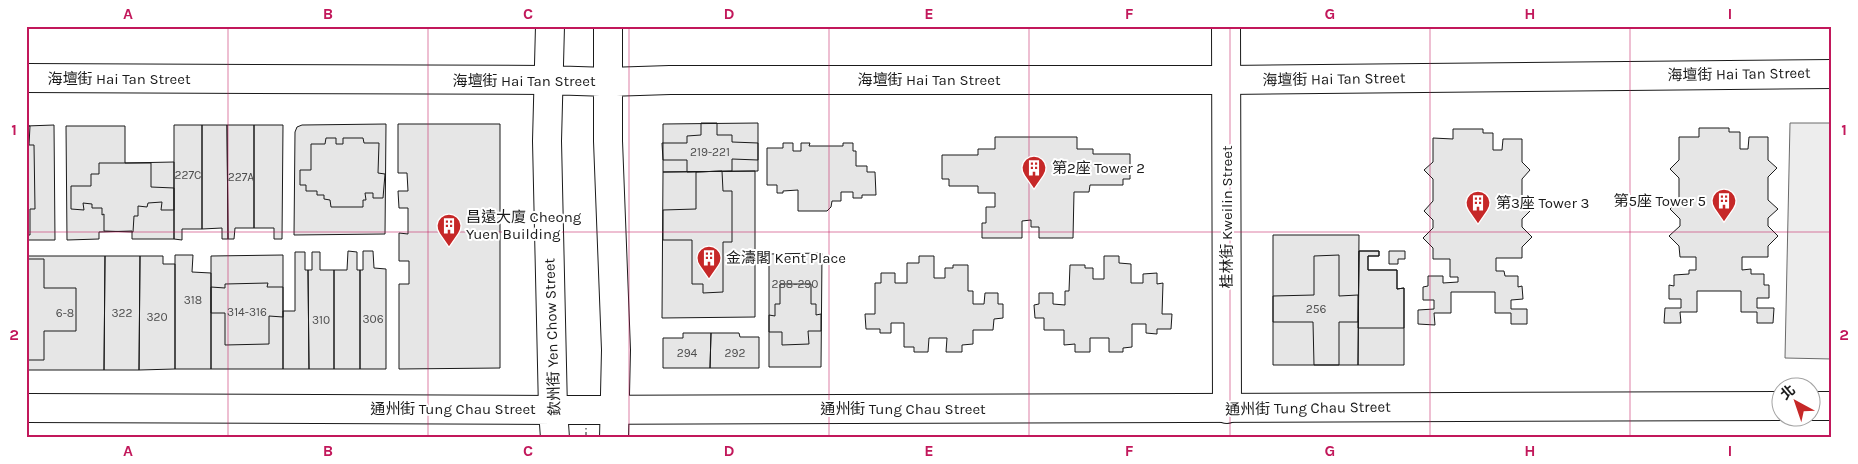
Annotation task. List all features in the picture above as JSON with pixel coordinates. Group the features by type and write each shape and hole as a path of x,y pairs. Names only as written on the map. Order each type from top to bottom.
{"street":[{"name":"欽州街 Yen Chow Street","path":"550,26 547,166 555,438"},
{"path":"608,26 616,350 614,438"},
{"name":"桂林街 Kweilin Street","path":"1226,26 1227,409"},
{"name":"海壇街 Hai Tan Street","path":"26,78 548,80 608,82 670,80 1227,80 1832,74"},
{"name":"通州街 Tung Chau Street","path":"26,408 553,410 614,408 1227,409 1313,407 1770,406"}],"shaded area":[{"path":"1790,123 1832,123 1832,359 1785,358"}],"building":[{"path":"701,123 717,123 717,135 732,135 732,142 758,143 758,160 732,159 732,171 687,172 687,160 663,160 662,143 687,143 687,136 701,135"},
{"path":"758,123 758,171 663,172 663,124"},
{"path":"386,124 385,234 294,235 295,132 297,127 302,125"},
{"name":"昌遠大廈 Cheong Yuen Building","path":"398,124 500,124 500,368 399,369 399,284 409,284 409,261 399,261 399,233 408,234 408,208 399,208 398,191 408,191 407,173 398,173"},
{"path":"54,125 55,240 26,240 26,126"},
{"path":"174,125 202,125 202,229 182,229 182,240 174,239"},
{"path":"202,125 227,125 228,239 222,239 222,228 202,229"},
{"path":"227,125 254,125 254,228 235,228 234,239 228,239"},
{"path":"254,125 283,125 282,239 274,239 274,228 254,228"},
{"path":"26,126 30,126 29,145 34,145 35,209 30,209 30,235 26,235"},
{"path":"66,126 125,126 125,163 174,162 174,239 132,239 132,231 99,232 99,239 67,240"},
{"name":"第5座 Tower 5","path":"1699,128 1729,128 1729,132 1740,132 1740,149 1748,149 1749,137 1768,137 1768,160 1777,168 1768,177 1768,200 1778,209 1768,218 1768,226 1778,236 1768,246 1768,257 1742,257 1742,270 1751,269 1751,274 1764,274 1764,285 1769,285 1769,298 1757,298 1757,308 1774,308 1773,323 1757,323 1757,312 1741,312 1741,291 1697,291 1697,312 1680,312 1681,323 1664,323 1665,308 1681,308 1681,299 1669,299 1669,285 1674,286 1674,275 1689,274 1689,270 1696,270 1696,257 1680,257 1679,246 1669,236 1680,226 1680,219 1670,209 1679,200 1679,178 1670,169 1679,160 1679,137 1699,137"},
{"name":"第3座 Tower 3","path":"1453,129 1483,129 1483,133 1493,133 1493,150 1502,150 1503,139 1522,139 1522,162 1530,170 1522,179 1522,201 1531,210 1522,219 1522,227 1532,237 1522,247 1522,258 1496,258 1496,271 1504,271 1505,276 1518,276 1518,287 1522,286 1523,299 1511,300 1511,309 1527,309 1527,324 1511,324 1511,313 1495,313 1495,292 1451,292 1451,313 1434,313 1435,325 1418,324 1418,310 1434,309 1434,300 1423,300 1423,287 1428,286 1428,276 1443,276 1443,283 1458,282 1458,277 1450,277 1450,259 1433,259 1433,248 1423,238 1433,228 1433,220 1424,211 1433,201 1433,179 1424,170 1433,162 1433,138 1453,139"},
{"name":"第2座 Tower 2","path":"995,137 1077,137 1077,149 1093,149 1093,154 1130,154 1130,179 1123,179 1123,185 1090,185 1089,192 1074,192 1073,238 1039,238 1039,227 1031,227 1031,220 1022,221 1022,238 982,238 982,223 986,223 986,207 995,207 995,193 978,193 978,186 949,186 949,179 942,179 942,155 978,155 978,149 995,149"},
{"path":"326,138 336,138 336,144 343,144 343,138 363,138 364,143 379,143 378,173 385,174 383,198 373,198 373,193 365,193 366,200 363,200 363,207 331,207 330,200 324,199 324,195 317,195 317,191 306,191 306,185 300,185 300,170 311,170 311,144 325,144"},
{"path":"783,143 793,143 793,151 801,151 801,143 810,143 809,146 843,146 843,143 853,143 853,151 856,151 856,166 867,166 867,172 875,172 876,195 862,195 862,198 853,198 853,192 841,192 841,201 832,201 831,207 827,211 798,211 798,190 777,193 777,185 767,185 767,148 783,148"},
{"path":"99,163 151,163 151,187 174,188 174,210 161,210 162,202 148,203 147,207 138,206 138,216 134,216 133,232 104,231 102,208 92,208 92,204 83,203 84,210 71,209 71,186 91,186 91,174 99,174"},
{"path":"722,171 723,191 732,191 732,242 723,242 723,292 703,293 703,284 692,284 692,240 663,240 663,210 696,209 696,172"},
{"name":"金濤閣 Kent Place","path":"755,171 755,317 662,318 663,172"},
{"path":"1273,235 1359,235 1358,365 1273,365"},
{"path":"348,251 357,252 357,270 360,270 360,369 334,369 334,270 347,270"},
{"path":"363,251 373,251 374,268 386,269 386,369 360,369 360,270 363,270"},
{"path":"1359,251 1379,251 1379,256 1368,256 1368,270 1397,270 1397,289 1404,288 1404,365 1358,365"},
{"path":"1359,251 1379,251 1379,256 1368,256 1368,270 1397,270 1397,289 1404,288 1404,328 1358,328"},
{"path":"1389,251 1405,251 1405,259 1398,259 1398,264 1389,264"},
{"path":"295,252 305,252 305,270 308,270 309,369 283,369 283,311 295,311"},
{"path":"312,252 320,252 320,270 334,270 334,369 309,369 308,270 312,270"},
{"path":"822,253 821,367 769,367 769,254"},
{"path":"175,255 193,255 192,272 211,273 211,369 175,369"},
{"path":"283,255 283,369 211,369 211,256"},
{"path":"1339,255 1339,296 1358,295 1358,322 1339,322 1339,365 1314,365 1313,322 1273,322 1273,296 1314,295 1314,256"},
{"path":"26,256 105,256 104,370 26,370"},
{"path":"105,256 140,256 139,370 104,370"},
{"path":"140,256 163,256 163,264 175,264 175,369 139,370"},
{"path":"919,256 934,256 934,278 945,278 945,268 953,268 953,265 968,265 968,291 973,291 973,304 984,304 985,293 998,293 998,304 1003,304 1003,318 994,319 993,330 973,330 973,344 962,345 962,352 946,352 947,338 929,338 928,352 914,352 914,347 904,347 904,323 891,323 891,333 880,333 880,329 866,329 865,314 875,314 875,283 881,283 881,273 895,273 895,283 907,283 907,263 919,263"},
{"path":"1104,256 1119,256 1119,263 1131,264 1131,283 1143,283 1143,274 1157,273 1157,284 1163,283 1162,314 1172,314 1171,329 1157,329 1157,334 1146,333 1146,324 1132,324 1132,347 1123,348 1123,352 1109,352 1109,338 1090,338 1090,352 1075,352 1075,344 1064,345 1064,330 1044,330 1044,318 1035,318 1034,305 1039,304 1039,293 1053,293 1053,304 1065,305 1065,291 1069,291 1070,265 1085,265 1085,268 1093,268 1093,279 1104,279"},
{"path":"26,259 44,259 44,288 76,288 76,331 44,331 44,360 26,360"},
{"path":"268,283 267,287 283,287 283,317 269,316 269,344 225,345 225,313 211,313 211,287 225,288 225,284"},
{"path":"780,284 811,284 811,304 816,304 816,315 821,314 821,331 808,331 809,344 782,345 782,332 769,332 769,315 775,316 775,304 780,304"},
{"path":"683,333 711,333 710,368 663,368 663,338 683,338"},
{"path":"711,333 739,333 740,337 759,337 759,368 710,368"}],"fence":[{"path":"586,428 586,438"}],"place":[{"name":"第2座 Tower 2","path":"1034,189"},
{"name":"第5座 Tower 5","path":"1724,222"},
{"name":"第3座 Tower 3","path":"1478,224"},
{"name":"昌遠大廈 Cheong Yuen Building","path":"449,247"},
{"name":"金濤閣 Kent Place","path":"709,279"}]}
